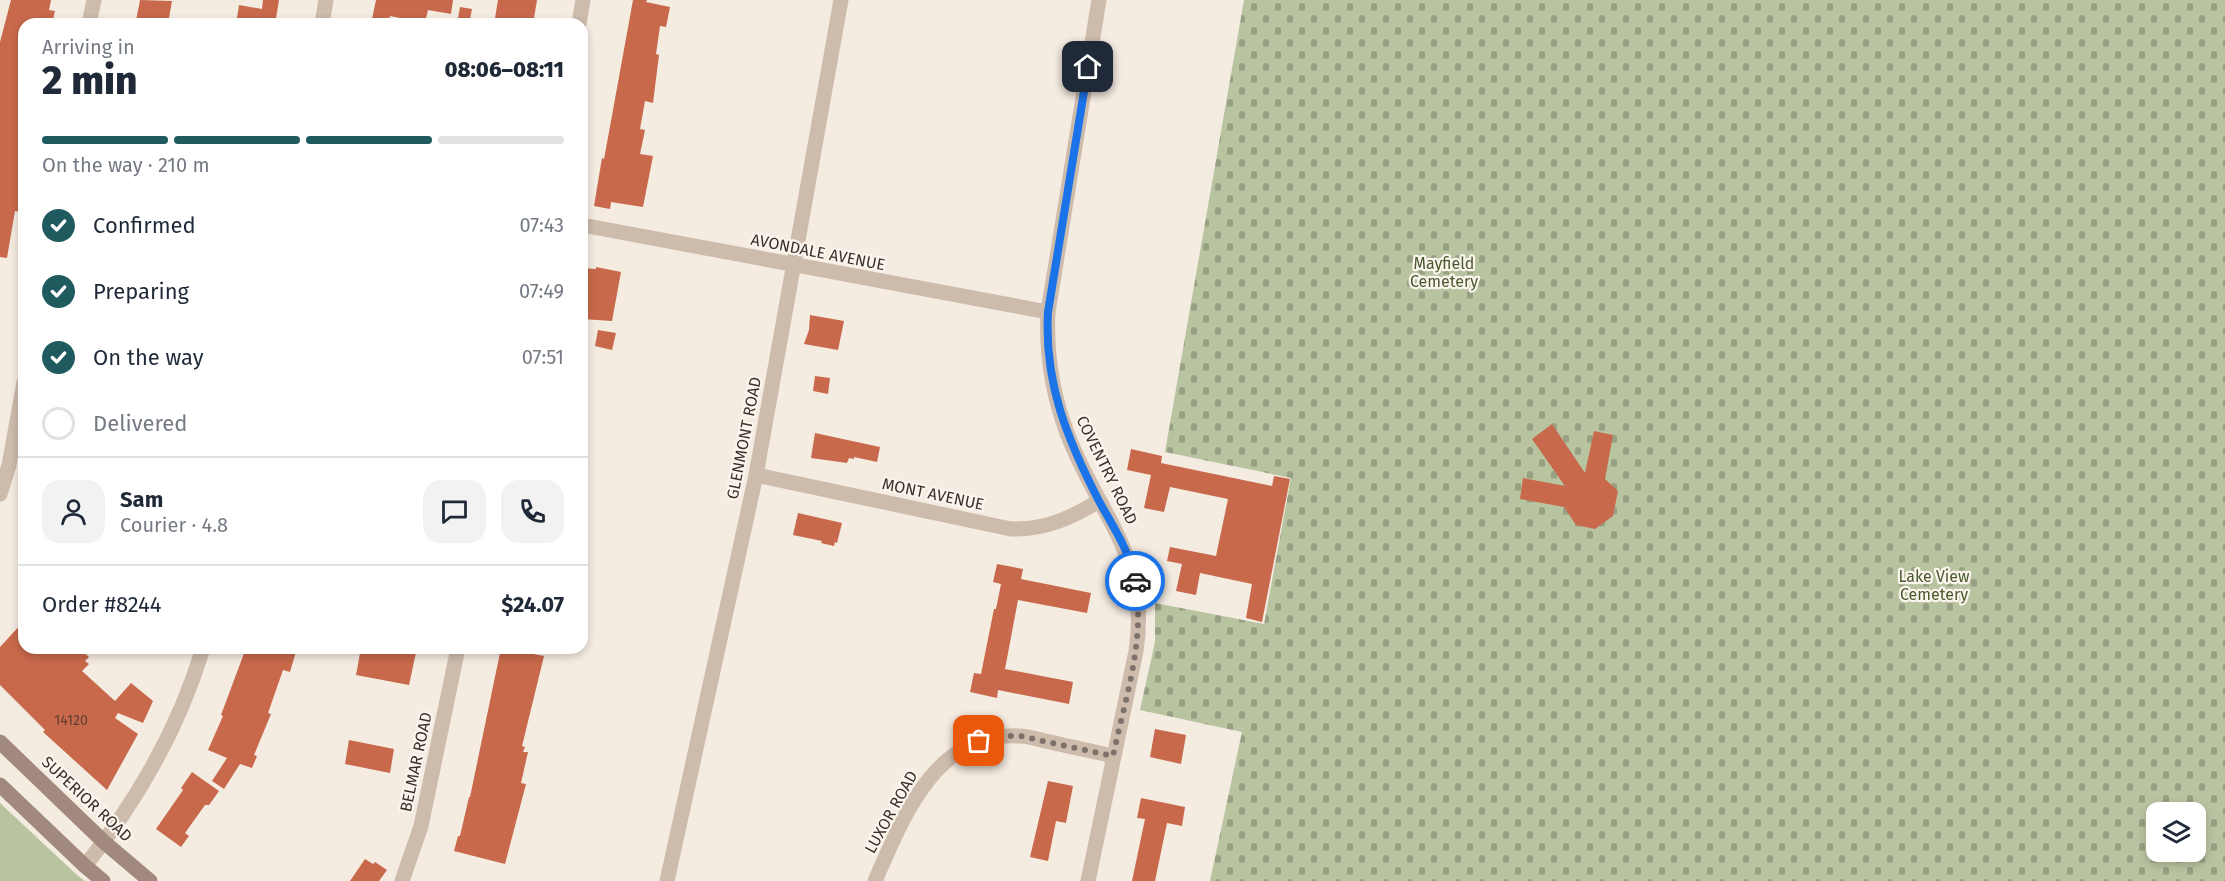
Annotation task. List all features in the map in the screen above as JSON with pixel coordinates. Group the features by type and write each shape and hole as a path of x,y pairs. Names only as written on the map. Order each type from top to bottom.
{"main road":[{"name":"SUPERIOR ROAD","path":"0,742 104,842 150,881"},
{"path":"0,785 103,881"}],"street":[{"path":"90,18 94,0"},
{"path":"323,18 326,0"},
{"path":"580,18 583,0"},
{"name":"GLENMONT ROAD","path":"667,881 756,475 841,0"},
{"name":"COVENTRY ROAD","path":"1088,881 1136,651 1139,614 1137,591 1128,555 1099,501 1068,434 1057,403 1050,373 1047,338 1048,312 1099,0"},
{"name":"AVONDALE AVENUE","path":"588,226 1048,312"},
{"path":"0,494 9,465 18,415"},
{"name":"MONT AVENUE","path":"756,475 1011,529 1042,527 1058,523 1099,501"},
{"path":"85,866 120,821 154,765 181,710 201,654"},
{"name":"BELMAR ROAD","path":"402,881 421,826 457,654"},
{"name":"LUXOR ROAD","path":"875,881 892,842 917,797 934,772 955,752 979,741 1000,736 1020,736 1113,756"}],"green space":[{"name":"Lake View Cemetery","path":"1244,0 2225,0 2225,881 1210,881 1242,732 1140,710 1155,642 1155,603 1264,624 1291,478 1165,452"},
{"path":"0,803 77,875 85,881 0,881"}],"building":[{"path":"11,0 51,0 49,10 55,11 53,18 18,18 18,212 15,211 7,258 0,257 0,42"},
{"path":"140,0 172,1 169,18 137,18"},
{"path":"263,0 279,0 276,18 237,18 239,5 262,9"},
{"path":"376,0 453,0 451,14 428,10 426,18 390,16 390,18 372,18"},
{"path":"498,0 537,0 534,18 495,18"},
{"path":"633,0 647,0 646,2 670,7 666,27 660,26 653,103 645,101 640,129 645,130 640,154 653,156 643,207 611,202 610,209 594,206"},
{"path":"460,7 472,9 470,18 458,18"},
{"path":"596,267 621,272 612,321 588,319 588,268 596,269"},
{"path":"810,315 844,321 838,350 804,344 809,330"},
{"path":"598,330 616,333 612,350 595,346"},
{"path":"815,376 830,378 828,394 813,391"},
{"path":"1552,424 1585,473 1594,431 1613,435 1605,479 1618,491 1613,516 1595,529 1576,525 1564,507 1520,499 1523,478 1565,486 1532,439"},
{"path":"815,433 880,447 877,462 854,457 854,459 849,458 847,463 811,458"},
{"path":"1131,449 1162,456 1161,463 1272,486 1274,476 1290,479 1262,622 1246,618 1252,584 1200,573 1196,595 1176,591 1182,564 1167,561 1170,547 1216,556 1228,499 1170,487 1164,512 1144,508 1151,475 1127,470"},
{"path":"798,513 842,523 837,543 835,542 834,546 793,535"},
{"path":"997,564 1023,569 1021,579 1091,593 1087,613 1018,600 1005,669 1073,682 1069,704 998,690 997,698 970,692 974,673 981,674 994,609 996,609 1001,584 993,582"},
{"path":"18,628 18,654 86,654 89,657 85,661 89,664 82,671 115,701 131,683 153,701 143,723 118,713 115,718 138,734 107,790 43,732 45,730 0,685 0,647"},
{"path":"244,654 295,654 290,672 283,670 268,713 271,714 254,755 257,756 252,768 240,764 224,789 212,781 227,758 208,750 223,716 221,715"},
{"path":"360,654 416,654 409,685 356,675"},
{"path":"500,654 544,656 522,746 525,747 523,752 528,752 521,783 526,784 505,864 454,851 470,797"},
{"path":"1155,729 1186,735 1181,764 1150,757"},
{"path":"349,740 394,749 390,773 345,764"},
{"path":"192,772 219,791 209,805 205,805 185,833 189,836 181,847 156,829 183,790 181,788"},
{"path":"1048,781 1073,786 1066,823 1056,821 1048,861 1030,857"},
{"path":"1141,798 1185,807 1182,826 1167,823 1155,881 1132,881 1145,819 1137,818"},
{"path":"365,859 387,870 379,881 350,881"}],"way so far":[{"path":"979,741 1000,736 1020,736 1113,756 1137,643 1139,614 1135,581"}],"route":[{"path":"1088,67 1048,312 1047,338 1050,373 1068,434 1099,501 1118,533 1128,555 1135,581"}],"park label":[{"name":"Mayfield Cemetery","path":"1444,272"}]}
